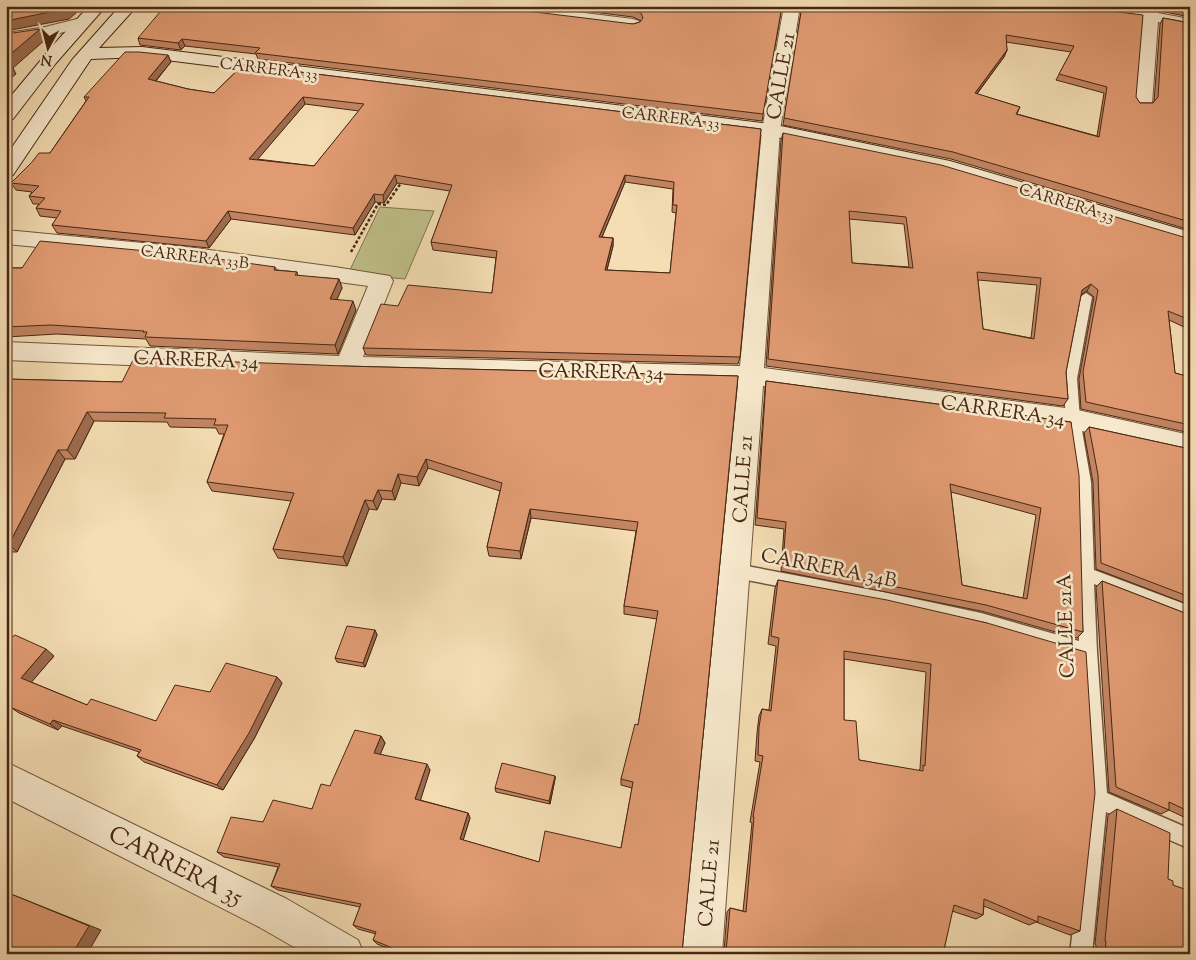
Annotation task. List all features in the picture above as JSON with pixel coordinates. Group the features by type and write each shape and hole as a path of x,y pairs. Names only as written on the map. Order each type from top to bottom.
{"street":[{"path":"6,115 81,22 98,6"},
{"path":"6,170 88,51 106,29 129,6"},
{"path":"487,6 633,24"},
{"name":"CALLE 21","path":"702,954 736,571 750,375 771,130 792,6"},
{"path":"1067,6 1151,11 1190,24"},
{"path":"1143,104 1151,11"},
{"path":"6,38 41,34 81,22"},
{"path":"106,29 142,52"},
{"name":"CARRERA 33","path":"88,51 142,52 771,130 942,165 1190,239"},
{"name":"CARRERA 33B","path":"6,238 99,245 208,257 382,281 347,365"},
{"name":"CARRERA 34","path":"6,351 347,365 750,375 1072,419 1190,444"},
{"name":"CARRERA 35","path":"6,779 273,913 344,954"}],"lane":[{"name":"CALLE 21A","path":"1081,954 1098,799 1088,652 1083,482 1072,419 1070,379 1086,297"},
{"name":"CARRERA 34B","path":"736,571 883,599 980,621 1088,652"},
{"path":"1086,574 1190,614"},
{"path":"1098,799 1190,839"}],"path":[{"path":"339,274 378,204 386,205 406,174"}],"green space":[{"path":"380,207 434,211 405,279 348,274"}],"building":[{"path":"6,6 68,6 64,9 6,21"},
{"path":"165,6 486,6 633,24 640,22 643,18 641,13 598,6 782,6 763,114 255,53 260,48 182,39 178,43 138,38"},
{"path":"802,6 1069,6 1143,15 1136,97 1140,103 1153,103 1158,97 1163,18 1190,23 1190,222 953,152 784,118","holes":["1006,35 1074,46 1059,74 1107,87 1099,137 1016,114 1020,107 975,93 1007,50"]},
{"path":"1170,6 1190,6 1190,10"},
{"path":"40,29 6,58 6,34"},
{"path":"125,52 139,52 168,55 148,79 214,93 243,65 761,129 740,357 363,348 381,304 398,306 408,285 492,293 497,251 431,242 452,185 395,175 383,195 374,194 353,228 228,211 206,241 52,225 61,211 36,208 45,198 29,196 39,186 11,183 39,153 50,153 89,97 84,97","holes":["303,97 364,104 314,166 249,159","625,175 674,182 673,205 677,205 670,273 605,270 613,238 599,237"]},
{"path":"783,133 941,165 1190,239 1190,320 1168,311 1175,373 1190,377 1190,425 1086,402 1083,372 1098,290 1091,284 1082,290 1066,372 1068,399 768,359","holes":["849,211 906,217 913,268 852,263","977,272 1041,278 1034,339 983,329"]},
{"path":"40,241 190,255 275,267 274,270 297,272 295,275 339,279 330,299 353,301 335,345 145,337 147,332 144,331 51,325 6,327 6,268 22,268"},
{"path":"134,358 344,366 738,376 682,952 726,952 730,908 746,912 753,817 763,756 758,755 759,727 762,709 771,711 779,638 771,636 778,580 887,600 987,623 1086,652 1095,793 1080,931 1038,916 1038,922 984,899 983,915 954,905 943,954 407,954 373,940 376,932 353,925 361,904 271,886 280,864 217,852 231,817 263,822 273,800 312,809 321,784 330,786 355,730 381,736 374,753 427,764 415,799 468,813 460,839 539,862 545,831 621,848 633,782 621,779 635,724 638,725 658,611 624,606 638,522 530,509 520,551 487,547 502,483 426,459 417,477 398,474 392,491 378,490 373,501 365,500 343,557 273,549 294,493 207,482 228,425 214,425 216,419 164,418 166,413 87,412 67,450 58,450 9,544 6,544 6,379 122,382","holes":["844,651 931,664 925,766 923,765 923,771 859,760 856,721 844,720"]},
{"path":"766,381 1071,422 1079,475 1083,632 986,605 783,564 786,522 757,518","holes":["950,484 1041,508 1027,599 962,585"]},
{"path":"1089,427 1190,449 1190,597 1101,563 1098,475"},
{"path":"1102,581 1190,615 1190,812 1169,802 1169,810 1116,787"},
{"path":"347,626 375,630 363,663 335,658"},
{"path":"15,635 46,649 21,678 87,705 91,699 156,721 175,685 210,692 226,663 277,677 249,733 217,785 137,756 141,750 53,720 50,724 10,707 11,705 6,702 6,636 11,638"},
{"path":"502,763 555,776 549,801 495,788"},
{"path":"1117,809 1170,833 1168,879 1173,881 1173,885 1190,891 1190,954 1105,954"},
{"path":"6,892 89,926 72,954 6,954"}]}
